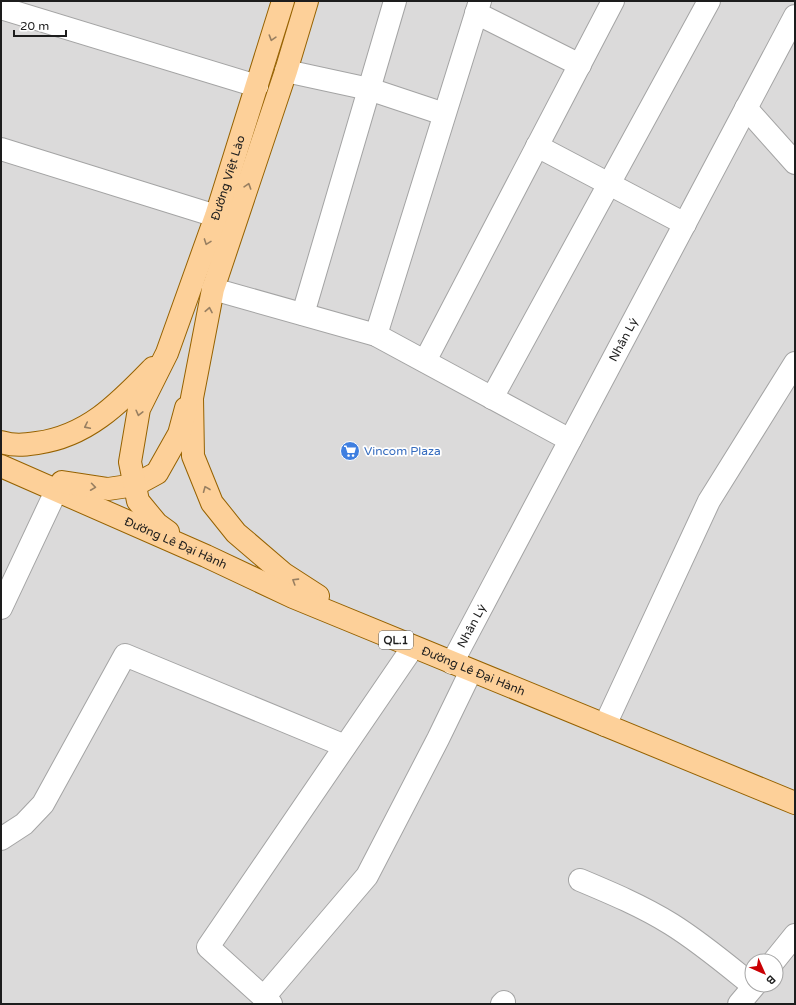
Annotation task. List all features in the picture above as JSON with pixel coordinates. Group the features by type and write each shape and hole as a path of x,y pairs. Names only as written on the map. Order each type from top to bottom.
{"main road":[{"name":"Đường Việt Lào","path":"206,556 157,524 138,502 130,462 140,409 167,353 216,216 283,1"},
{"name":"Đường Việt Lào","path":"202,348 214,289 286,71 307,1"},
{"path":"1,465 70,484 108,489 135,485 157,473 179,434 202,348"},
{"path":"202,348 192,398 193,456 212,504 236,533 284,574 376,631"},
{"path":"1,442 16,446 57,440 95,422 128,394 167,353"},
{"name":"Đường Lê Đại Hành","path":"1,465 206,556 293,597 795,803"}],"street":[{"path":"303,314 395,1"},
{"path":"425,361 614,1"},
{"path":"492,398 709,1"},
{"path":"789,1 795,4"},
{"path":"376,335 478,7 580,65"},
{"path":"1,8 257,86"},
{"name":"Nhân Lý","path":"267,1001 367,876 438,739 462,667 570,440 795,16"},
{"path":"286,71 369,89 444,114"},
{"path":"746,108 795,163"},
{"path":"537,146 684,224"},
{"path":"1,149 216,216"},
{"path":"214,289 376,335 570,440"},
{"path":"605,725 708,501 795,363"},
{"path":"1,608 57,489"},
{"path":"267,1001 208,947 413,646"},
{"path":"1,839 24,824 38,810 124,654 345,746"},
{"path":"580,880 633,902 670,923 691,937 744,978"},
{"path":"780,953 795,935"},
{"path":"739,1004 747,993"}],"shaded area":[{"path":"1,1 795,1 795,1004 1,1004"}],"place":[{"name":"Vincom Plaza","path":"350,451"}]}
